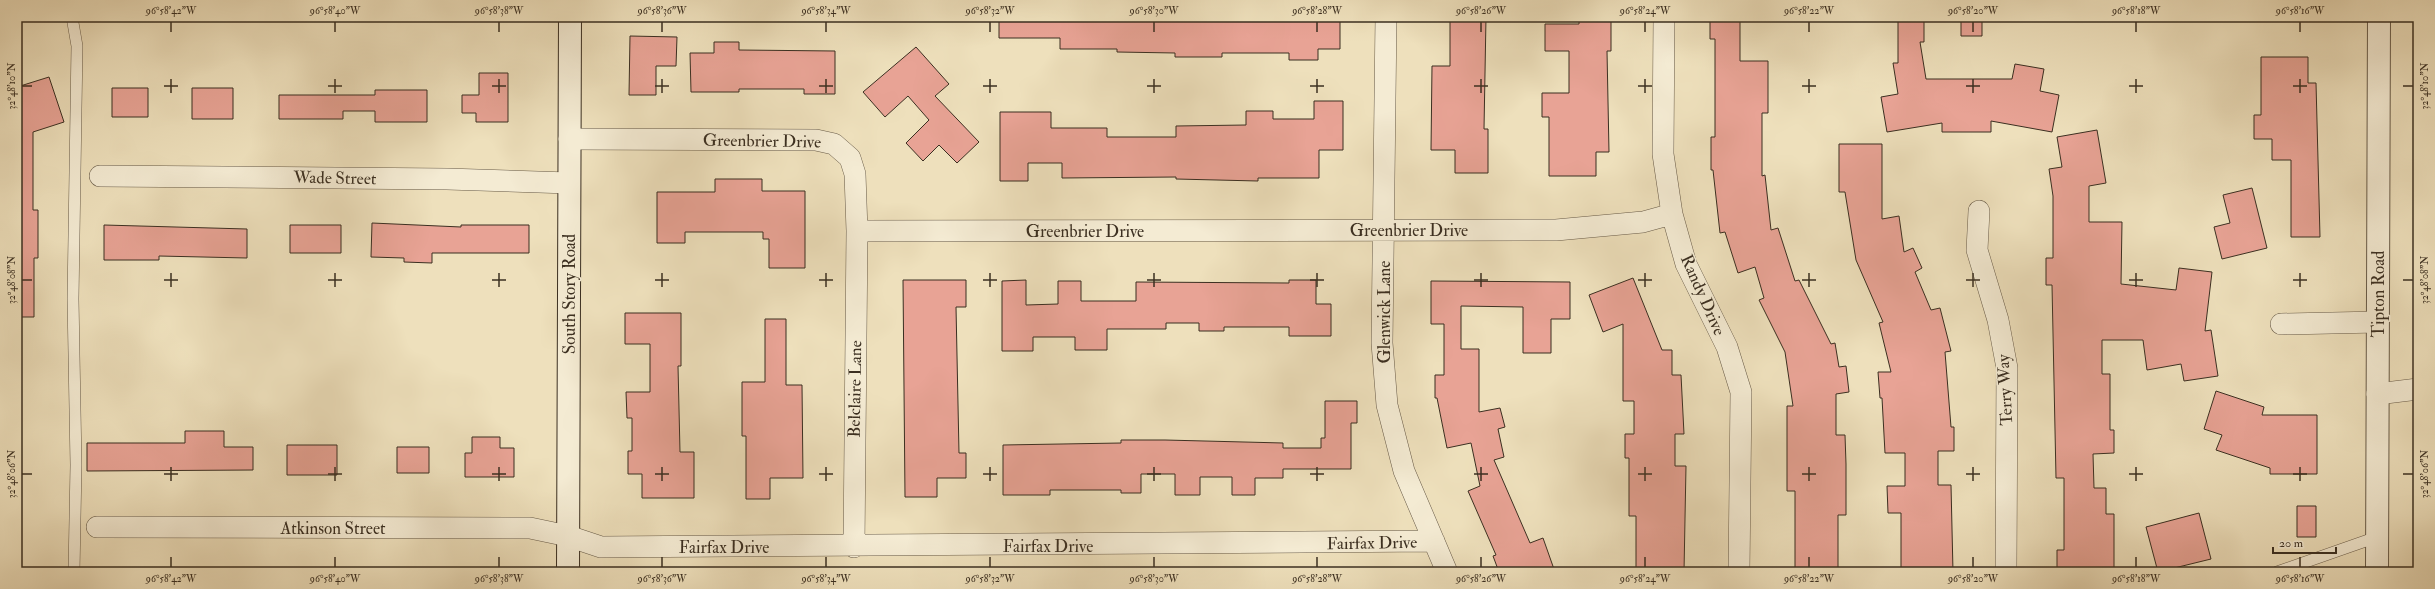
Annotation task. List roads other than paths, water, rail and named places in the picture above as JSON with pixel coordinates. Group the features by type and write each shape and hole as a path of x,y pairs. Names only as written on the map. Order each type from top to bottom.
{"main road":[{"name":"South Story Road","path":"568,572 570,17"},
{"name":"Tipton Road","path":"2377,572 2379,17"}],"street":[{"name":"Glenwick Lane","path":"1386,17 1382,343 1387,405 1404,471 1447,572"},
{"name":"Randy Drive","path":"1664,17 1663,154 1672,214 1686,264 1726,347 1741,392 1739,572"},
{"name":"Greenbrier Drive","path":"569,139 816,140 834,144 850,158 855,174 857,231 1556,230 1602,227 1643,222 1672,214"},
{"name":"Wade Street","path":"100,176 447,179 569,183"},
{"name":"Terry Way","path":"1979,211 1977,250 1998,320 2007,368 2006,572"},
{"name":"Belclaire Lane","path":"854,547 857,231"},
{"path":"2281,324 2378,322"},
{"path":"2377,394 2418,389"},
{"name":"Atkinson Street","path":"97,528 530,528 568,536"},
{"name":"Fairfax Drive","path":"568,536 601,547 854,547 1434,541"}],"lane":[{"path":"72,17 77,46 73,299 76,465 74,572"},
{"path":"2277,572 2377,537"}]}
